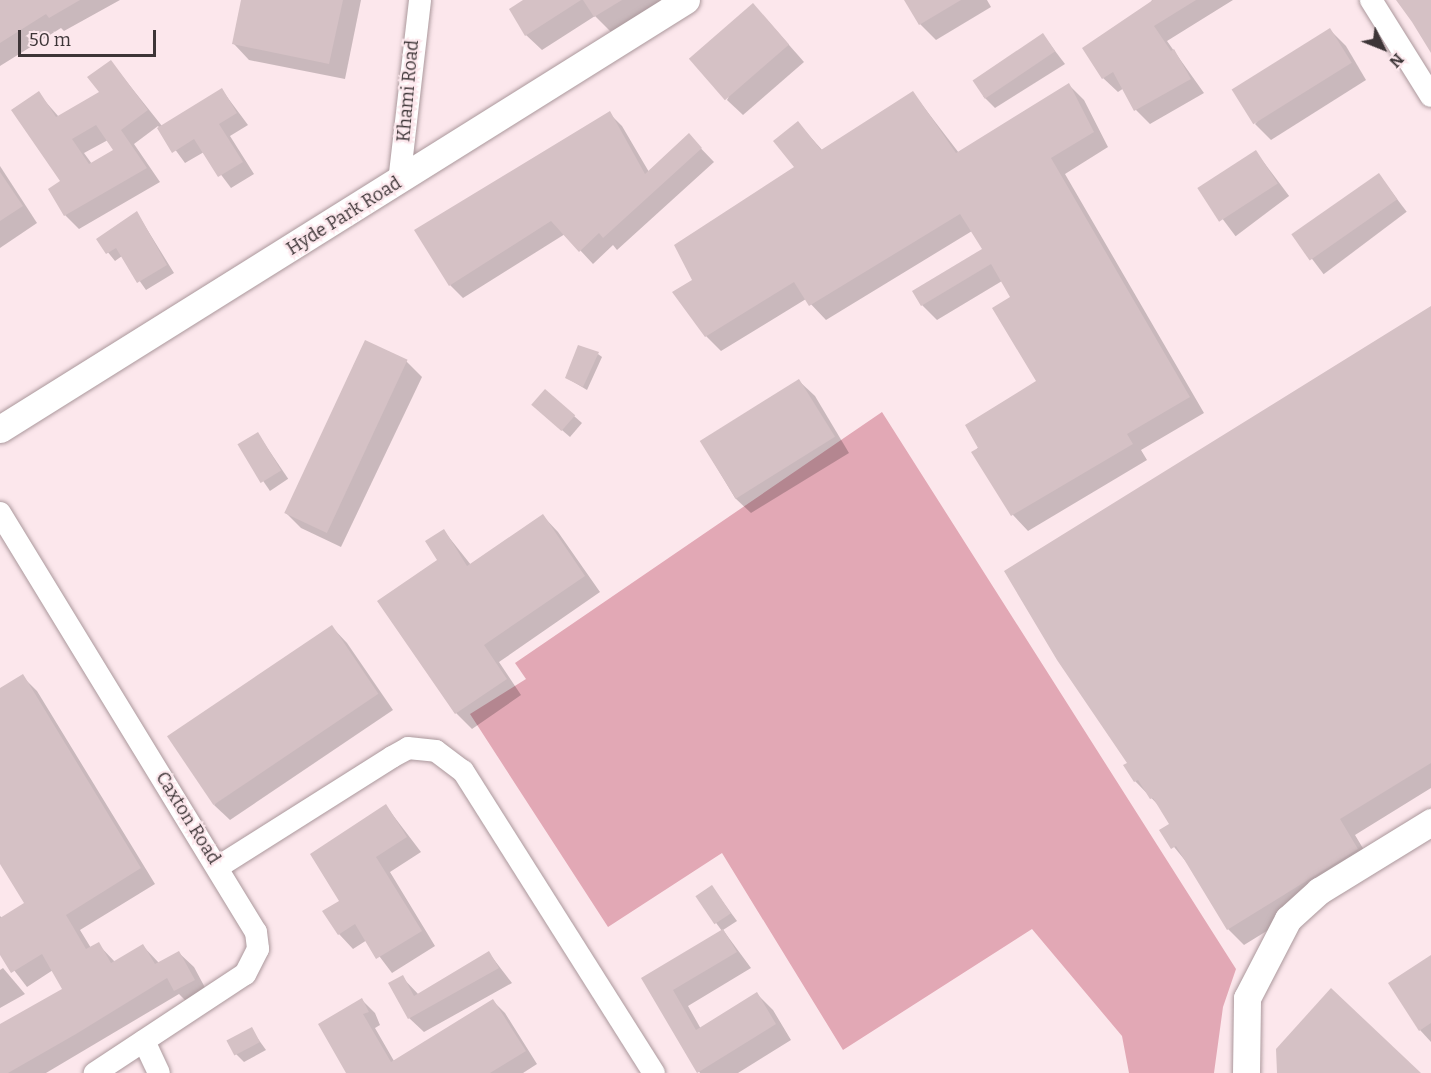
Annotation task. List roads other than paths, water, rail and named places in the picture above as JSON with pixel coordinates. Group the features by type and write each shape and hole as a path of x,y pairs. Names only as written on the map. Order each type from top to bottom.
{"street":[{"name":"Khami Road","path":"399,182 420,0"},
{"name":"Hyde Park Road","path":"0,429 399,182 686,0"},
{"path":"1371,0 1431,96"},
{"name":"Caxton Road","path":"0,513 256,932 254,962 245,974 95,1073"},
{"path":"218,867 408,748 436,751 463,771 654,1073"},
{"path":"1246,1073 1247,998 1288,919 1319,891 1431,822"},
{"path":"144,1041 159,1073"}]}
